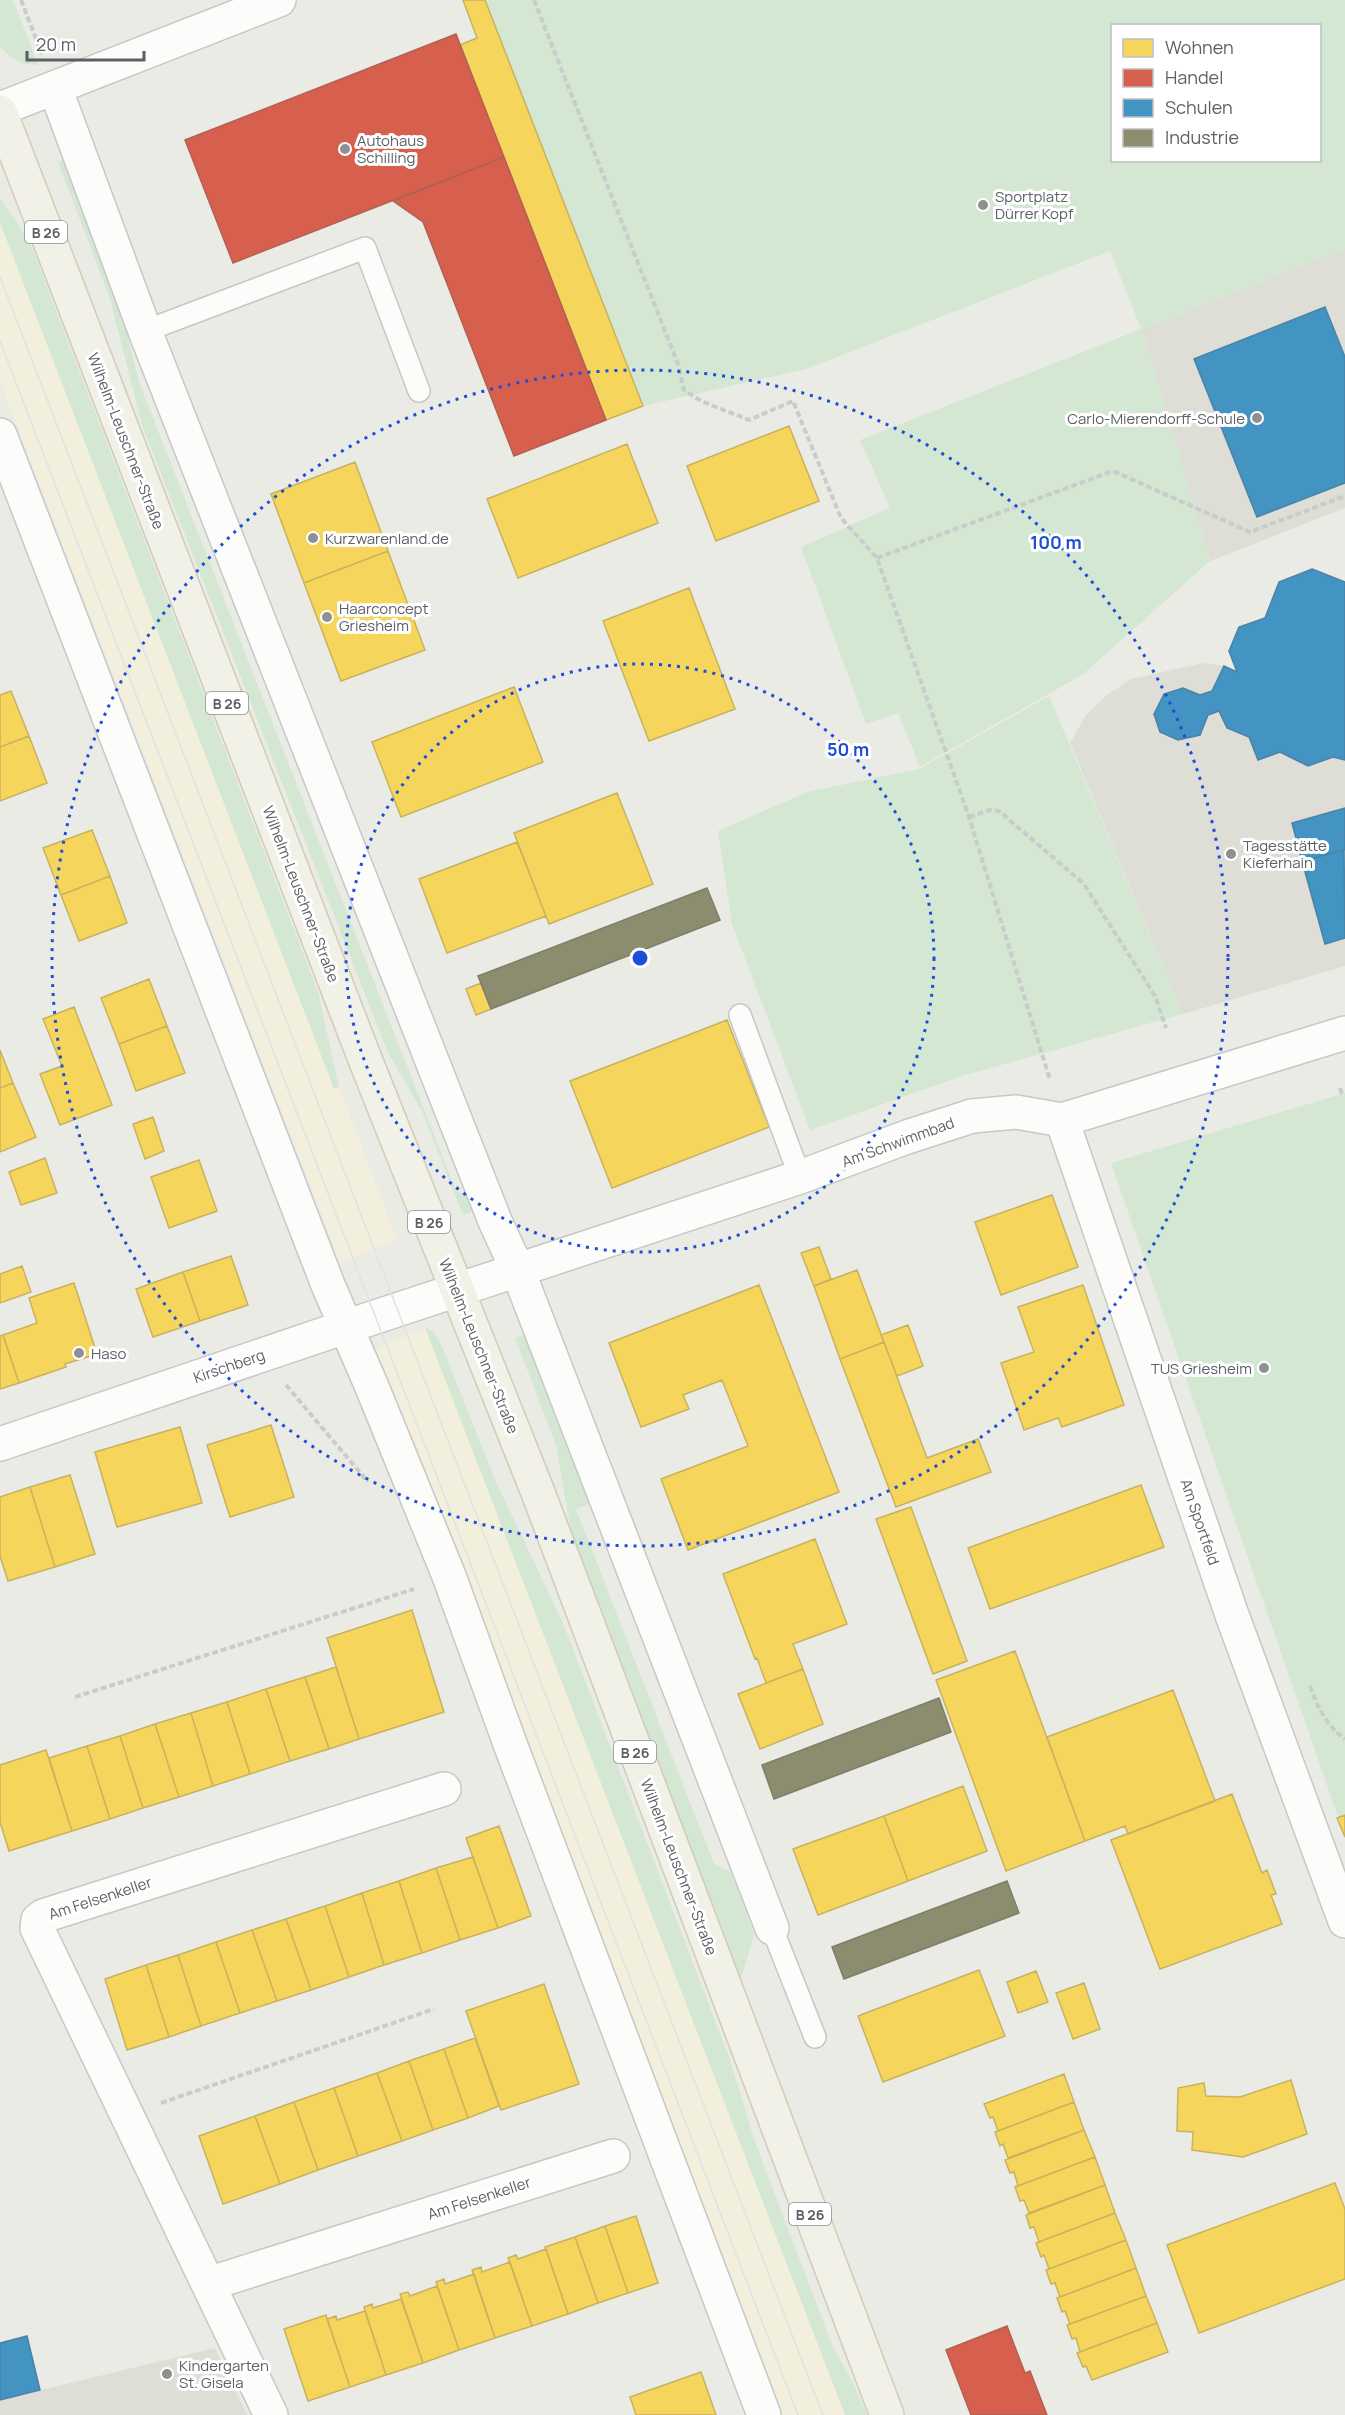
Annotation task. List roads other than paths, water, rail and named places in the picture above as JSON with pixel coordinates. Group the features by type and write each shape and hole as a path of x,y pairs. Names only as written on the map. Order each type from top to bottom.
{"main road":[{"name":"Wilhelm-Leuschner-Straße","path":"0,110 367,1065 537,1490 887,2415"}],"street":[{"path":"0,110 279,0"},
{"path":"55,88 146,332 495,1221 518,1271 772,1928"},
{"path":"0,435 345,1327 449,1576 512,1749 764,2415"},
{"name":"Am Schwimmbad","path":"458,1290 800,1178 907,1137 972,1116 1016,1113 1062,1120 1345,1034"},
{"name":"Am Sportfeld","path":"1062,1120 1232,1615 1345,1921"},
{"name":"Kirschberg","path":"0,1444 458,1290"},
{"name":"Am Felsenkeller","path":"271,2415 37,1928 38,1920 43,1916 444,1789"},
{"name":"Am Felsenkeller","path":"208,2284 613,2156"}],"lane":[{"path":"146,332 365,248 419,391"},
{"path":"740,1015 800,1178"},
{"path":"772,1928 815,2037"}],"tram line":[{"path":"0,277 823,2415"},
{"path":"0,341 798,2415"}],"place":[{"name":"Autohaus Schilling","path":"345,149"},
{"name":"Sportplatz Dürrer Kopf","path":"983,205"},
{"name":"Carlo-Mierendorff-Schule","path":"1257,418"},
{"name":"Kurzwarenland.de","path":"313,538"},
{"name":"Haarconcept Griesheim","path":"327,617"},
{"name":"Tagesstätte Kieferhain","path":"1231,854"},
{"name":"Haso","path":"79,1353"},
{"name":"TUS Griesheim","path":"1264,1368"},
{"name":"Kindergarten St. Gisela","path":"167,2374"}]}
